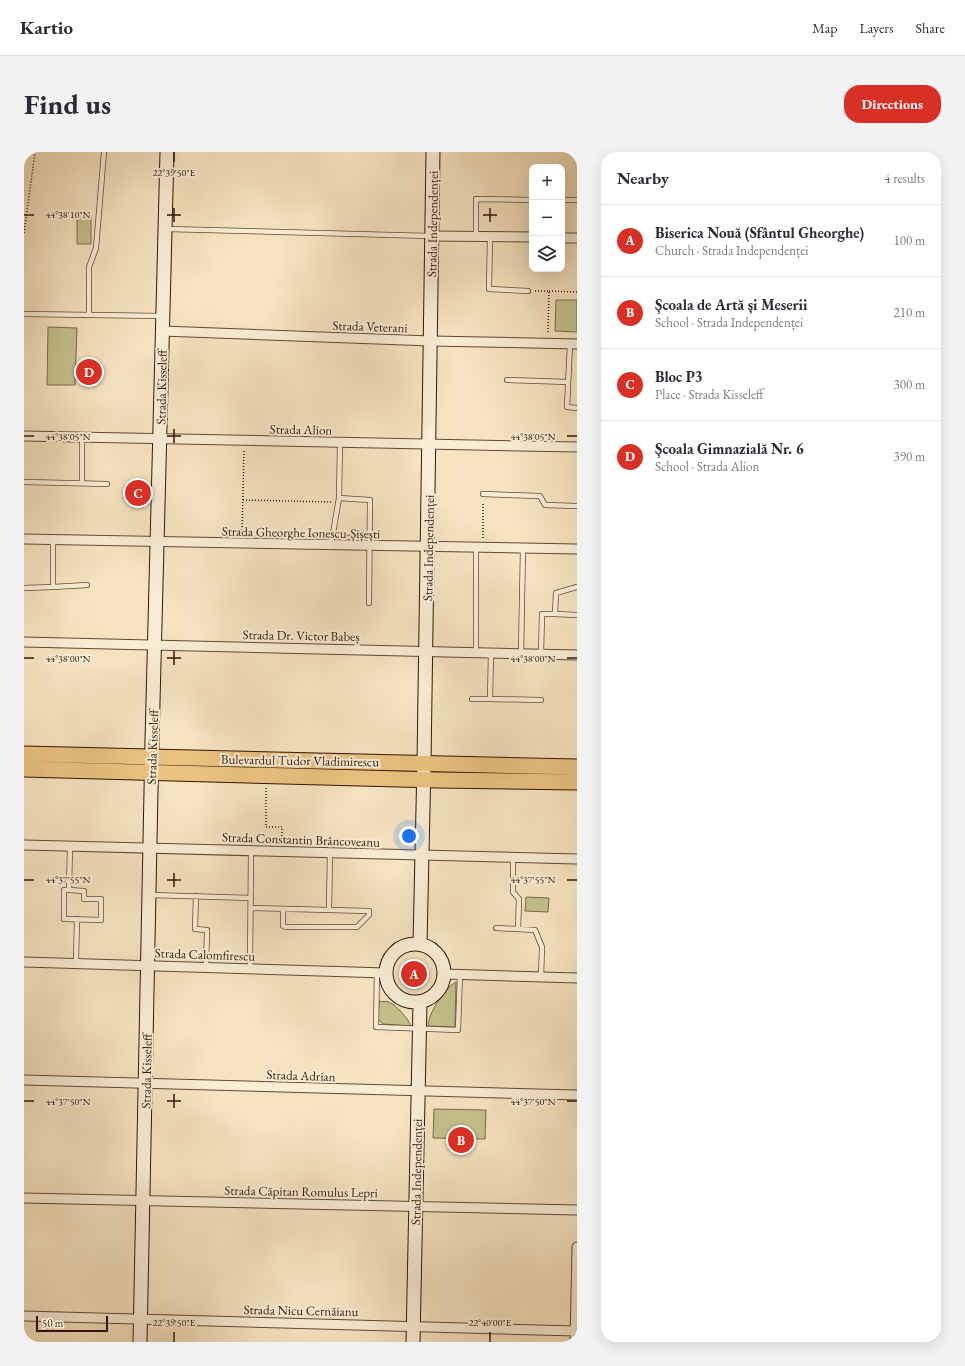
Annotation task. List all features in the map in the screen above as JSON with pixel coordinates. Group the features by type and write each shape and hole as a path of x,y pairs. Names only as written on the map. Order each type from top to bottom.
{"main road":[{"name":"Bulevardul Tudor Vladimirescu","path":"24,754 577,767"},
{"name":"Bulevardul Tudor Vladimirescu","path":"24,769 424,780 577,782"}],"street":[{"name":"Strada Kisseleff","path":"140,1342 162,316 167,152"},
{"name":"Strada Independenței","path":"420,944 428,547 433,152"},
{"path":"431,236 529,237"},
{"path":"565,238 577,238"},
{"name":"Strada Veterani","path":"162,331 431,341 573,344"},
{"name":"Strada Alion","path":"24,436 577,447"},
{"name":"Strada Gheorghe Ionescu-Șișești","path":"24,539 577,549"},
{"name":"Strada Dr. Victor Babeș","path":"24,642 577,655"},
{"name":"Strada Constantin Brâncoveanu","path":"24,845 577,859"},
{"path":"410,944 420,944 432,949 440,958 444,965 444,982 435,996 428,1000 420,1003 409,1002 400,999 392,992 382,973 393,954 400,948 410,944"},
{"name":"Strada Calomfirescu","path":"24,962 76,962 382,973"},
{"path":"445,974 577,978"},
{"name":"Strada Independenței","path":"413,1342 420,1003"},
{"name":"Strada Adrian","path":"24,1080 577,1095"},
{"name":"Strada Căpitan Romulus Lepri","path":"24,1198 577,1210"},
{"path":"575,1342 577,1247"},
{"name":"Strada Nicu Cernăianu","path":"24,1316 576,1331"}],"lane":[{"path":"89,314 89,267 96,248 104,152"},
{"path":"476,237 476,199 529,200"},
{"path":"565,200 577,200"},
{"path":"164,229 431,236"},
{"path":"490,237 489,289 528,291"},
{"path":"24,314 162,316"},
{"path":"573,344 568,382 567,407 577,408"},
{"path":"507,380 568,382"},
{"path":"82,438 82,484"},
{"path":"331,545 338,500 340,442"},
{"path":"24,482 107,484"},
{"path":"483,494 540,496 545,504 577,506"},
{"path":"338,500 370,500 369,603"},
{"path":"53,540 53,587"},
{"path":"476,652 479,548"},
{"path":"521,653 523,548"},
{"path":"24,588 87,585"},
{"path":"555,614 556,593 577,587"},
{"path":"542,654 542,614 577,615"},
{"path":"490,699 491,653"},
{"path":"472,699 541,700"},
{"path":"69,890 70,846"},
{"path":"250,968 252,851"},
{"path":"329,910 330,853"},
{"path":"513,858 513,892 519,900 518,929"},
{"path":"64,890 69,890 84,891 84,899 101,899 101,920 64,919 64,890"},
{"path":"150,895 251,898"},
{"path":"196,896 195,929 207,930 206,967"},
{"path":"251,908 369,911 368,915 357,927 286,927 283,926 283,909"},
{"path":"76,962 77,919"},
{"path":"496,928 534,930 542,947 541,977"},
{"path":"382,973 376,1027 458,1030 460,974"}],"path":[{"path":"24,233 35,152"},
{"path":"528,291 577,292"},
{"path":"548,344 549,291"},
{"path":"242,544 244,441"},
{"path":"479,548 483,494"},
{"path":"243,500 338,500"},
{"path":"266,775 266,827 282,827 282,852"}],"shaded area":[{"path":"77,216 91,216 91,244 77,244"},
{"path":"556,300 577,300 577,332 555,331"},
{"path":"48,327 77,328 75,385 47,385"},
{"path":"526,897 549,898 548,912 525,911"},
{"path":"456,982 455,1027 428,1026 431,1014 438,1001 451,985"},
{"path":"379,1001 389,1002 395,1006 411,1026 383,1024 378,1019"},
{"path":"434,1109 486,1110 485,1139 433,1138"}],"place":[{"name":"Școala Gimnazială Nr. 6","path":"89,372"},
{"name":"Bloc P3","path":"138,493"},
{"name":"Biserica Nouă (Sfântul Gheorghe)","path":"414,974"},
{"name":"Școala de Artă și Meserii","path":"461,1140"}]}
